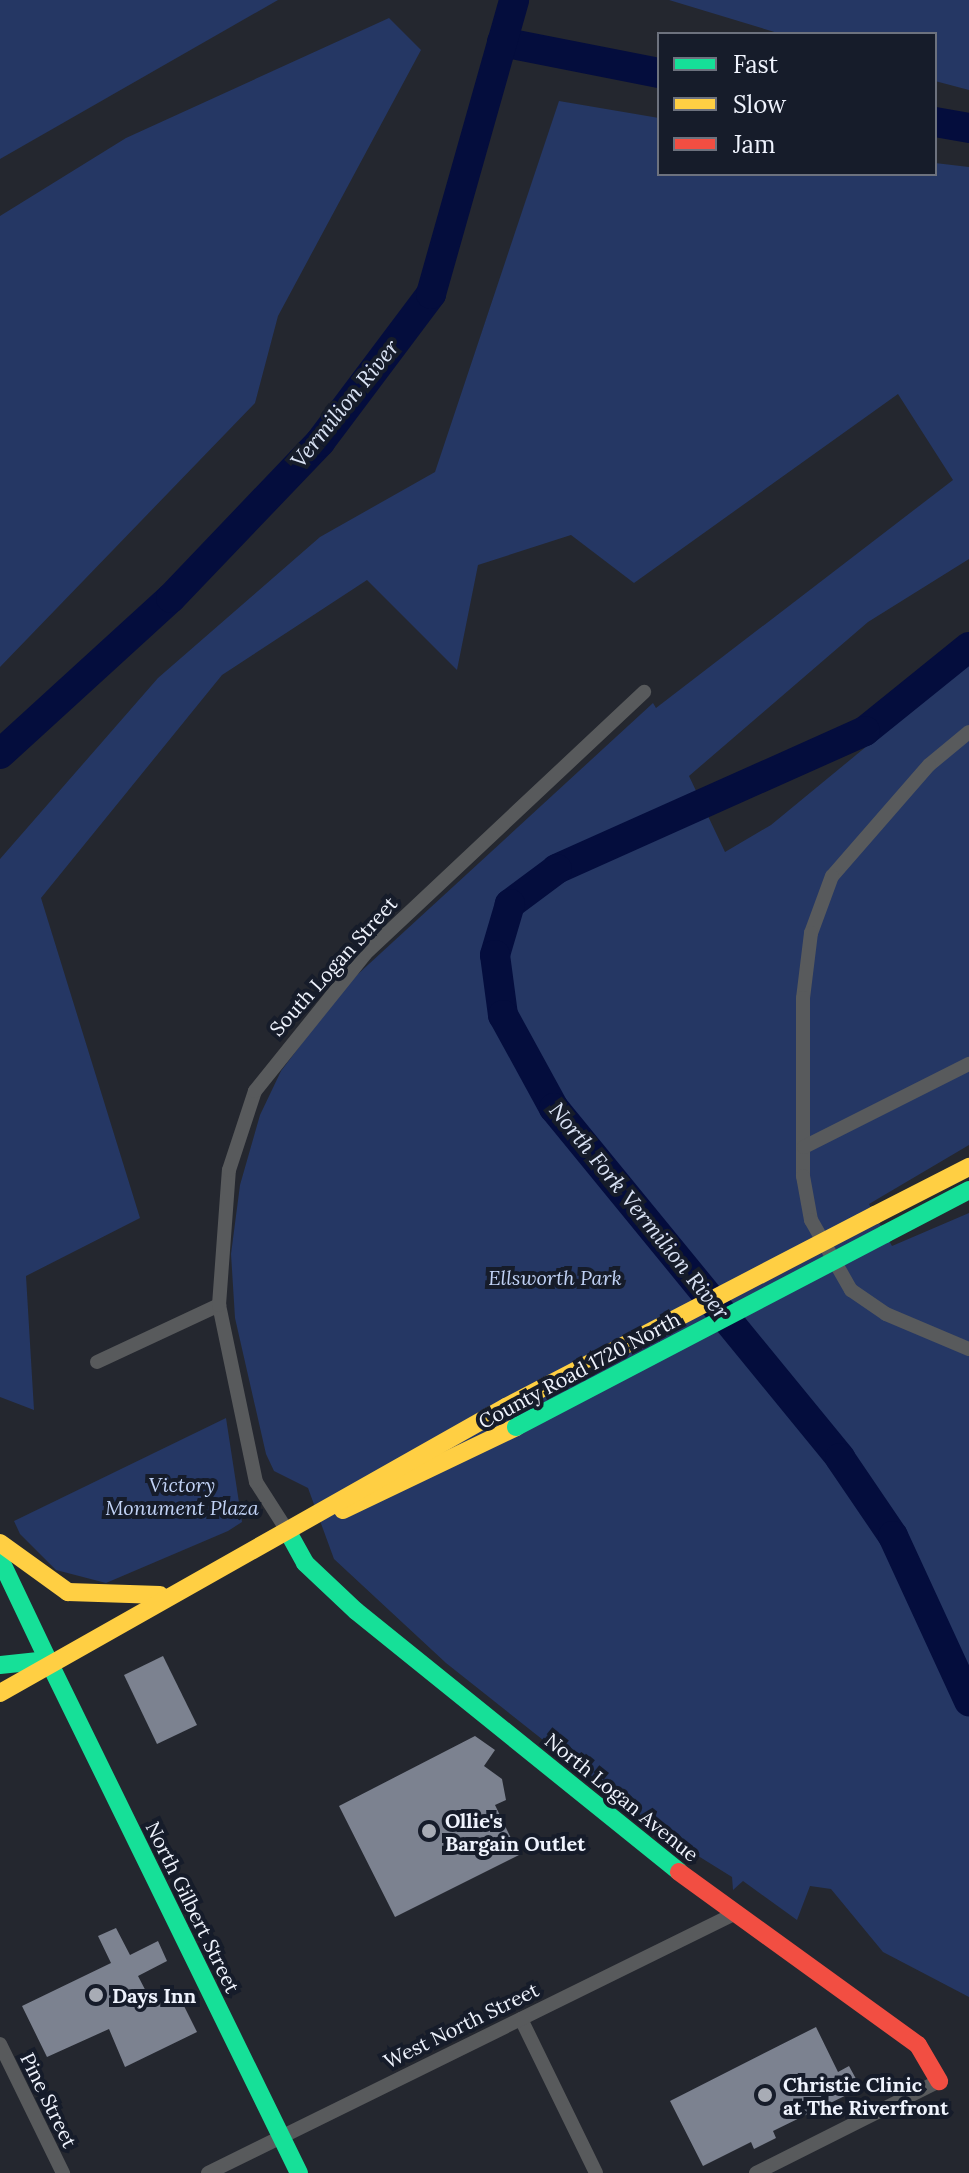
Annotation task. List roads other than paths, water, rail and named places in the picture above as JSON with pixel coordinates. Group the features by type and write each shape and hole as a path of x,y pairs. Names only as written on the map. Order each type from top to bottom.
{"main road":[{"name":"County Road 1720 North","path":"0,1693 48,1660 164,1595 288,1532 506,1407 969,1167"},
{"name":"County Road 1720 North","path":"288,1532 406,1486 969,1190"},
{"name":"North Logan Avenue","path":"288,1532 305,1563 356,1611 732,1915 918,2045 939,2081"},
{"path":"0,1543 68,1592 164,1595"},
{"name":"North Gilbert Street","path":"0,1559 299,2173"},
{"path":"0,1665 48,1660"}],"street":[{"name":"South Logan Street","path":"288,1532 256,1482 219,1305 229,1170 255,1091 295,1033 482,839 644,692"},
{"path":"969,732 929,765 832,876 811,933 803,998 804,1147 811,1220 851,1290 886,1314 969,1349"},
{"path":"804,1147 969,1064"},
{"path":"97,1362 219,1305"},
{"name":"West North Street","path":"208,2173 732,1915"},
{"path":"521,2019 596,2173"},
{"name":"Pine Street","path":"0,2044 63,2173"},
{"path":"756,2173 939,2081"}],"waterway":[{"name":"Vermilion River","path":"0,754 171,598 320,442 431,294 514,0"},
{"name":"North Fork Vermilion River","path":"502,42 657,73"},
{"name":"North Fork Vermilion River","path":"937,122 969,128"},
{"name":"North Fork Vermilion River","path":"969,647 865,731 557,869 510,904 495,955 503,1015 554,1108 840,1458 893,1536 969,1701"}],"place":[{"name":"Ollie's Bargain Outlet","path":"429,1831"},
{"name":"Days Inn","path":"96,1995"},
{"name":"Christie Clinic at The Riverfront","path":"765,2095"}],"park label":[{"name":"Ellsworth Park","path":"555,1277"},
{"name":"Victory Monument Plaza","path":"182,1496"}]}
